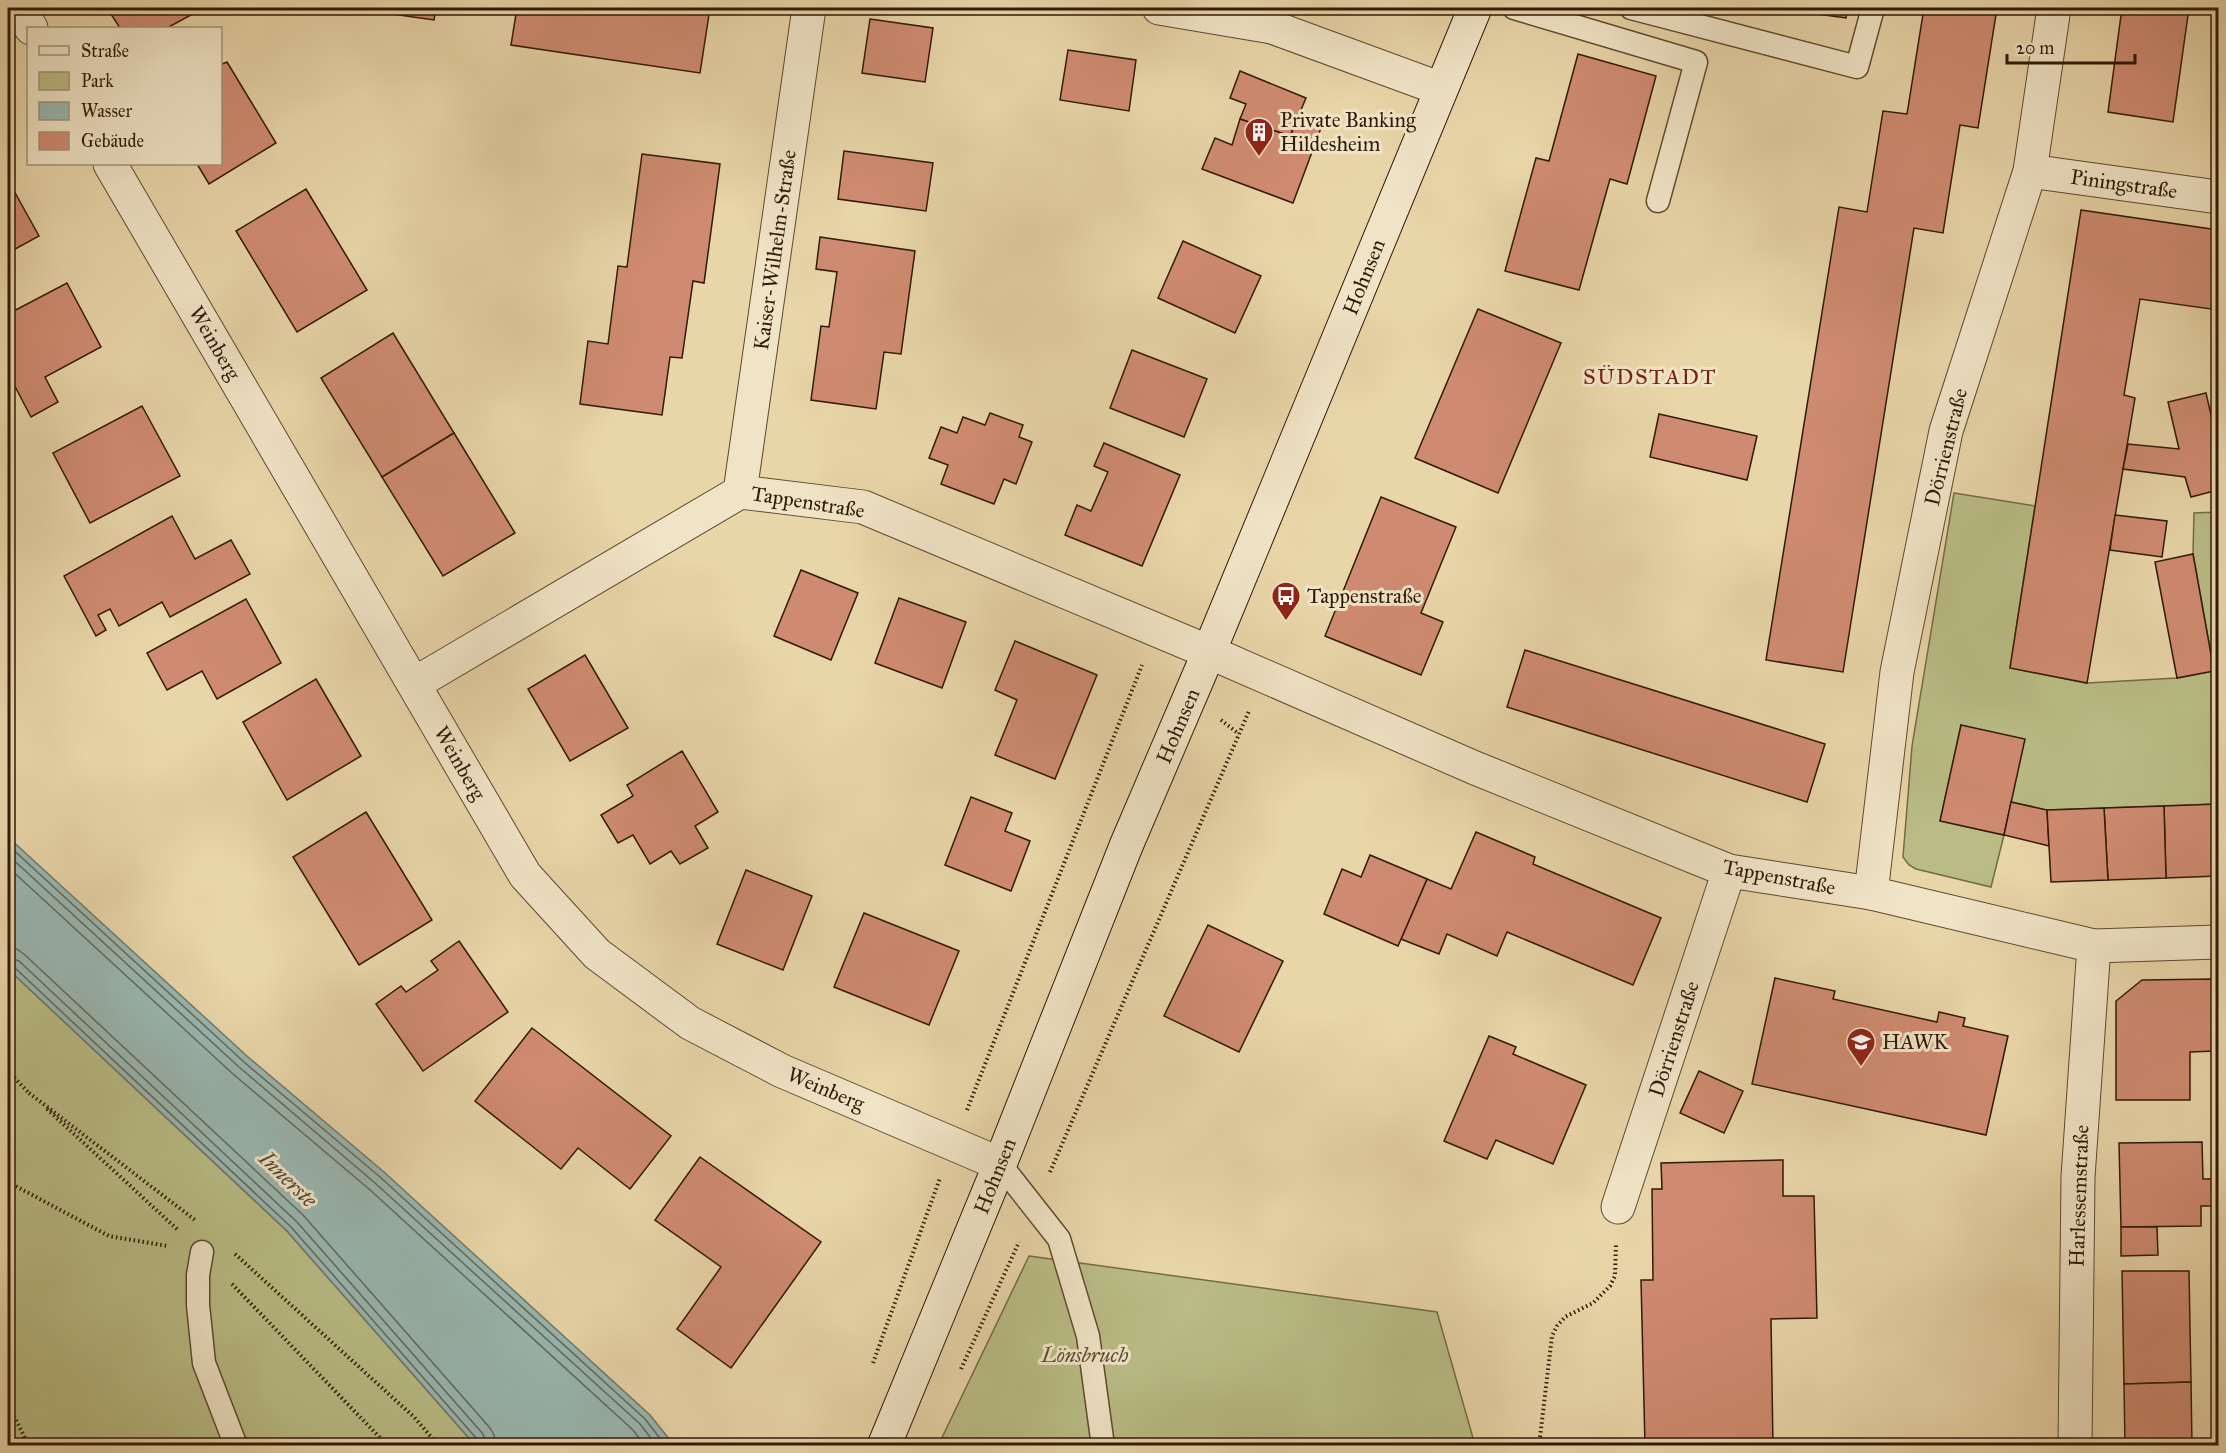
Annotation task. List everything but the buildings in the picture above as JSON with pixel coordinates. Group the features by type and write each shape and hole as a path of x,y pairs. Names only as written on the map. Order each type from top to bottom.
{"street":[{"path":"19,8 30,27"},
{"name":"Kaiser-Wilhelm-Straße","path":"740,492 809,8"},
{"path":"1159,8 1272,27 1441,89"},
{"name":"Hohnsen","path":"884,1446 1000,1164 1125,846 1209,652 1475,8"},
{"name":"Dörrienstraße","path":"1871,893 1897,672 1946,431 2030,171 2054,8"},
{"name":"Weinberg","path":"111,165 525,875 597,954 690,1023 782,1071 1000,1164"},
{"name":"Piningstraße","path":"2030,171 2218,197"},
{"name":"Tappenstraße","path":"414,684 740,492 864,507 1209,652 1475,768 1730,871 1871,893 2094,946 2218,942"},
{"name":"Dörrienstraße","path":"1618,1207 1730,871"},
{"name":"Harlessemstraße","path":"2075,1446 2078,1177 2094,946"}],"lane":[{"path":"1514,8 1696,62 1658,201"},
{"path":"1631,8 1857,67 1872,8"},
{"path":"1000,1164 1059,1239 1088,1336 1103,1446"},
{"path":"202,1252 198,1275 198,1305 204,1363 236,1446"}],"path":[{"path":"871,1369 953,1144 1156,631"},
{"path":"958,1376 1035,1207 1263,676"},
{"path":"29,1093 202,1226"},
{"path":"8,1182 109,1236 202,1252"},
{"path":"1539,1446 1552,1336 1565,1317 1593,1303 1610,1286 1615,1276 1618,1207"},
{"path":"229,1248 414,1418 439,1446"},
{"path":"8,1404 29,1446"}],"green space":[{"path":"1954,493 2035,506 2010,668 2087,683 2177,678 2214,671 2193,554 2194,513 2218,512 2218,804 2047,810 2011,802 1961,725 1940,821 2004,835 1991,887 1916,869 1909,865 1903,857 1912,746"},
{"path":"8,969 287,1231 475,1445 8,1445"},
{"name":"Lönsbruch","path":"1029,1256 1437,1312 1475,1445 938,1446"}],"water":[{"name":"Innerste","path":"8,837 248,1057 384,1172 650,1415 674,1445 475,1445 287,1231 8,969"}],"place":[{"name":"Private Banking Hildesheim","path":"1259,158"},
{"name":"Tappenstraße","path":"1286,622"},
{"name":"HAWK","path":"1861,1068"}],"district":[{"name":"SÜDSTADT","path":"1650,376"}]}
